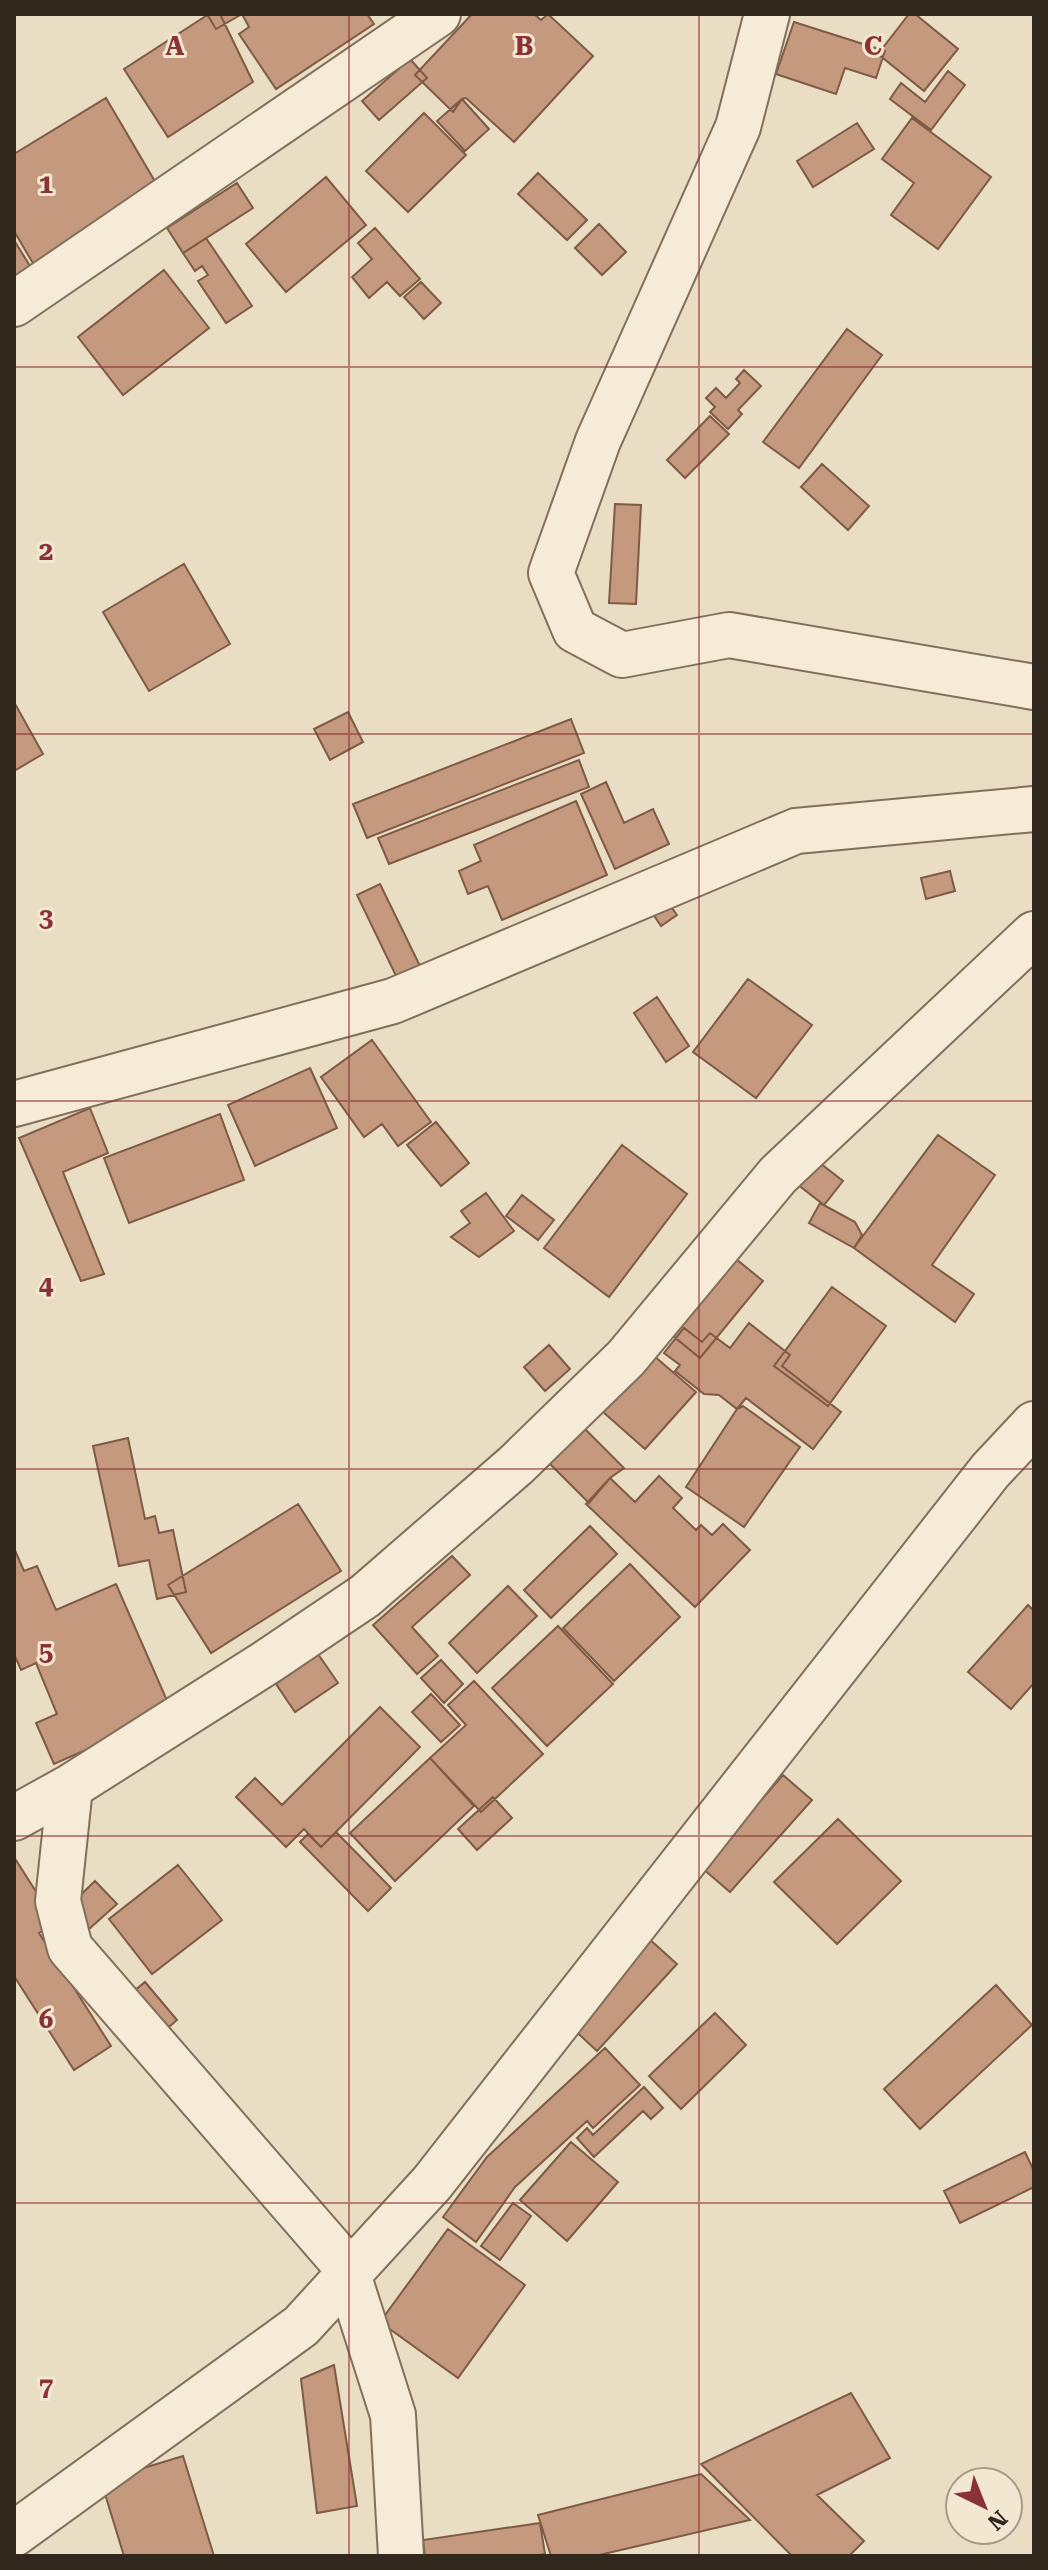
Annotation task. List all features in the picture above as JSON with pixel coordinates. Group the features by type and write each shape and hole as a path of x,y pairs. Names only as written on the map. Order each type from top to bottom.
{"street":[{"path":"14,304 438,14"},
{"path":"767,14 738,127 598,441 551,573 575,630 622,655 729,635 1034,687"},
{"path":"14,1104 393,1001 796,831 1034,809"},
{"path":"14,1818 70,1787 365,1596 516,1465 626,1358 778,1175 1034,934"},
{"path":"14,2534 301,2326 432,2183 990,1471 1034,1424"},
{"path":"70,1787 58,1901 70,1948 345,2265 393,2415 401,2556"}],"building":[{"path":"207,14 242,14 216,29"},
{"path":"209,14 220,14 253,82 168,137 124,69"},
{"path":"242,14 367,14 374,24 276,89 239,34 249,27"},
{"path":"472,14 534,14 541,20 548,14 593,56 514,142 466,98 453,112 415,75"},
{"path":"909,14 915,14 958,49 924,91 878,54"},
{"path":"794,22 885,51 876,78 845,68 836,94 776,74"},
{"path":"410,59 427,78 379,120 362,101"},
{"path":"948,71 965,85 931,130 890,99 901,83 925,102"},
{"path":"106,98 160,190 34,265 14,231 14,154"},
{"path":"462,99 489,129 465,151 437,121"},
{"path":"424,113 466,155 408,212 366,171"},
{"path":"912,118 991,177 938,249 891,215 914,183 882,159"},
{"path":"857,123 874,149 813,187 797,161"},
{"path":"538,173 587,220 567,240 518,194"},
{"path":"326,177 366,225 286,292 246,244"},
{"path":"237,183 253,208 183,253 167,228"},
{"path":"599,224 626,252 602,275 575,248"},
{"path":"375,228 420,279 400,296 387,282 369,298 352,277 372,259 358,243"},
{"path":"206,238 252,306 226,323 198,281 208,275 202,266 195,271 183,253"},
{"path":"14,240 30,266 14,277"},
{"path":"164,270 209,328 123,395 78,337"},
{"path":"421,282 441,303 424,319 404,297"},
{"path":"847,329 882,355 799,468 763,442"},
{"path":"744,370 761,386 738,410 742,414 728,429 710,412 715,407 706,398 716,388 726,398 740,383 736,379"},
{"path":"710,416 729,434 685,478 667,460"},
{"path":"822,464 869,506 848,530 801,487"},
{"path":"615,504 641,505 636,604 609,603"},
{"path":"184,564 230,644 149,691 103,612"},
{"path":"14,702 43,754 14,771"},
{"path":"348,712 363,742 330,760 314,729"},
{"path":"571,719 584,753 367,838 353,804"},
{"path":"579,760 589,787 389,864 378,838"},
{"path":"606,782 624,823 653,809 669,844 615,869 581,794"},
{"path":"576,801 607,875 502,920 488,886 468,894 459,871 481,861 474,845"},
{"path":"950,871 955,891 926,899 921,878"},
{"path":"380,884 421,968 398,980 357,895"},
{"path":"664,897 677,915 661,926 649,908"},
{"path":"748,979 812,1025 756,1098 693,1052"},
{"path":"657,997 689,1046 666,1062 634,1013"},
{"path":"372,1040 431,1122 398,1146 382,1124 364,1137 321,1077"},
{"path":"310,1068 337,1128 255,1166 228,1105"},
{"path":"90,1108 108,1153 63,1172 104,1274 81,1281 19,1138"},
{"path":"220,1114 244,1180 129,1223 104,1158"},
{"path":"436,1122 469,1163 441,1186 407,1145"},
{"path":"938,1135 995,1175 932,1265 974,1294 955,1322 854,1248"},
{"path":"622,1145 687,1194 609,1297 544,1248"},
{"path":"816,1160 843,1181 824,1205 797,1184"},
{"path":"486,1193 514,1231 479,1257 451,1237 470,1223 461,1211"},
{"path":"522,1195 554,1220 538,1240 506,1216"},
{"path":"820,1203 855,1222 862,1235 854,1248 809,1223"},
{"path":"736,1259 763,1281 700,1358 673,1336"},
{"path":"832,1287 886,1326 828,1406 774,1366"},
{"path":"749,1323 790,1355 782,1366 841,1412 813,1449 746,1398 737,1409 719,1395 704,1394 675,1371 680,1365 664,1353 684,1328 702,1342 710,1333 730,1348"},
{"path":"549,1345 570,1369 545,1391 524,1367"},
{"path":"653,1355 696,1392 645,1449 603,1412"},
{"path":"743,1406 800,1447 744,1527 686,1487 737,1409"},
{"path":"582,1426 624,1468 610,1478 589,1503 547,1461"},
{"path":"128,1438 145,1519 155,1516 159,1533 173,1530 186,1592 157,1599 149,1560 119,1566 93,1446"},
{"path":"659,1476 682,1498 673,1508 696,1530 701,1525 712,1535 723,1524 750,1550 695,1607 586,1504 610,1478 635,1502"},
{"path":"298,1504 341,1571 211,1653 168,1585"},
{"path":"590,1526 617,1554 551,1618 524,1590"},
{"path":"14,1548 24,1571 37,1566 56,1610 116,1584 172,1712 54,1764 36,1723 57,1714 36,1663 21,1670 14,1654"},
{"path":"452,1556 470,1575 412,1627 438,1656 417,1674 373,1625"},
{"path":"630,1564 680,1617 614,1681 563,1628"},
{"path":"508,1586 537,1616 477,1673 449,1643"},
{"path":"1028,1605 1034,1611 1034,1683 1011,1709 968,1672"},
{"path":"558,1626 613,1684 547,1746 492,1688"},
{"path":"318,1654 338,1683 295,1712 276,1684"},
{"path":"441,1660 463,1684 444,1703 421,1678"},
{"path":"474,1681 543,1754 481,1812 430,1758 466,1725 448,1705"},
{"path":"431,1694 460,1725 441,1742 412,1712"},
{"path":"380,1707 420,1747 321,1847 304,1829 286,1847 236,1797 255,1778 282,1805"},
{"path":"430,1758 474,1806 395,1881 350,1833"},
{"path":"783,1775 812,1800 730,1892 702,1868"},
{"path":"493,1797 512,1818 477,1850 458,1829"},
{"path":"838,1819 901,1881 837,1944 774,1882"},
{"path":"336,1832 391,1888 368,1911 300,1842 308,1834 321,1847"},
{"path":"14,1857 56,1923 39,1933 111,2046 74,2070 14,1976"},
{"path":"178,1865 222,1920 152,1974 109,1919"},
{"path":"95,1881 117,1904 89,1929 68,1907"},
{"path":"647,1937 677,1964 597,2051 568,2024"},
{"path":"145,1982 177,2020 155,2039 123,2000"},
{"path":"996,1985 1032,2025 920,2129 884,2089"},
{"path":"715,2013 746,2045 681,2109 649,2076"},
{"path":"605,2048 640,2085 593,2128 587,2121 515,2187 476,2242 443,2217 487,2157"},
{"path":"644,2087 663,2108 651,2119 643,2111 594,2157 577,2138 587,2128 593,2135"},
{"path":"571,2142 618,2182 567,2241 520,2200"},
{"path":"1025,2152 1034,2171 1034,2187 960,2223 944,2191"},
{"path":"513,2203 531,2216 500,2260 481,2246"},
{"path":"448,2229 525,2285 458,2378 380,2322"},
{"path":"334,2365 357,2506 317,2513 301,2379"},
{"path":"851,2393 890,2458 817,2495 864,2541 849,2556 792,2556 701,2464"},
{"path":"183,2456 214,2556 124,2556 101,2481"},
{"path":"701,2474 750,2520 595,2556 551,2556 538,2515"},
{"path":"540,2523 545,2554 425,2556 423,2540"}]}
